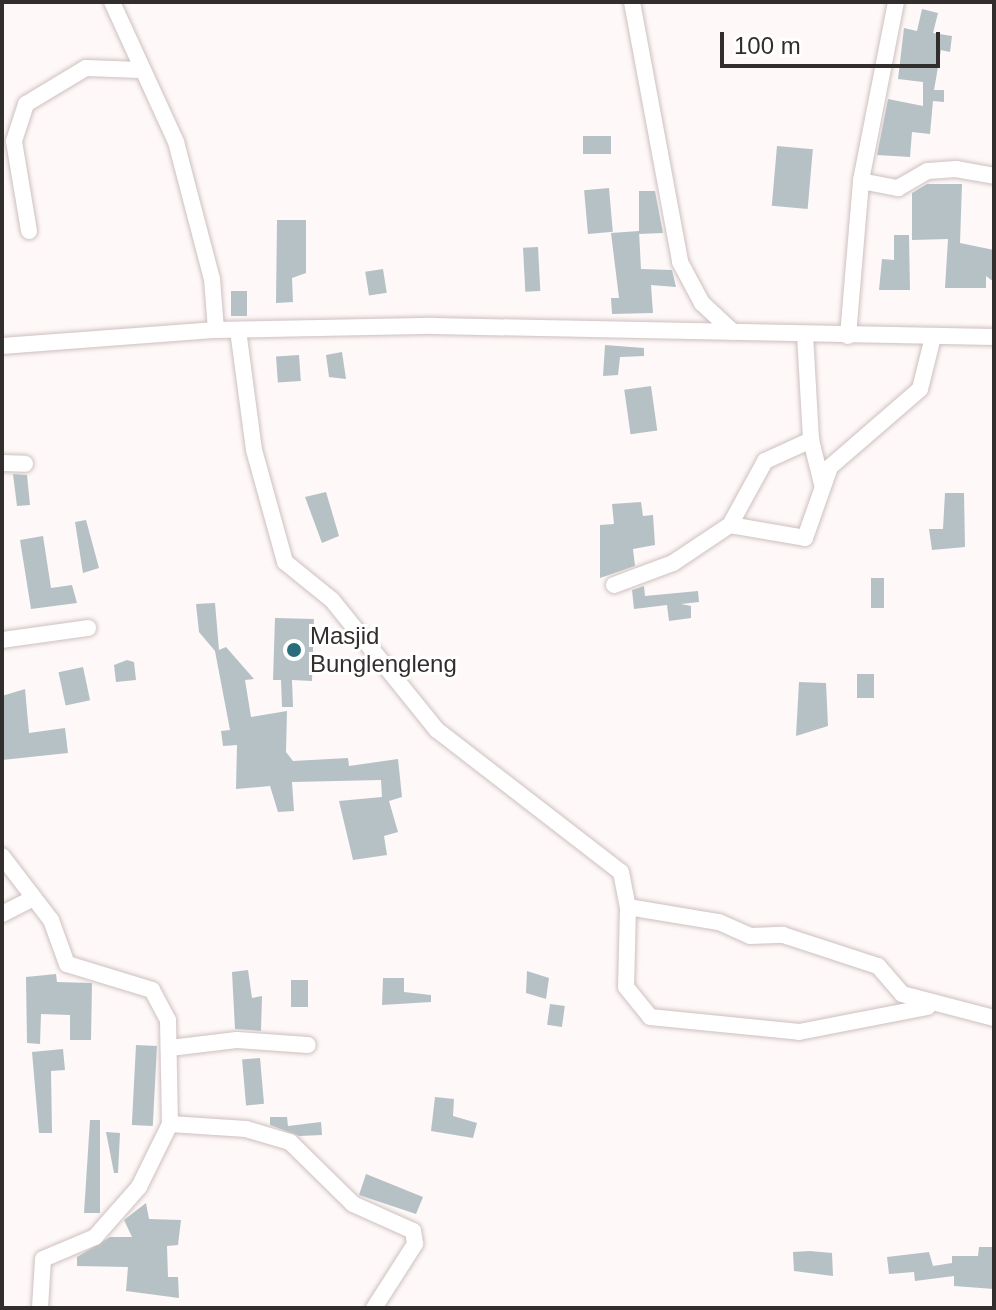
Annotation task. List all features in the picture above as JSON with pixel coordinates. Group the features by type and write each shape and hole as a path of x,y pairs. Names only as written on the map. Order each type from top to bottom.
{"street":[{"path":"112,2 140,70 176,142 195,207 216,330"},
{"path":"632,2 680,262 702,303 733,332"},
{"path":"848,336 861,181 896,2"},
{"path":"29,231 14,141 26,104 86,68 140,70"},
{"path":"861,181 898,188 928,171 956,169 994,176"},
{"path":"2,346 216,330 733,332 994,337"},
{"path":"238,330 260,476 285,562 332,600 437,730 621,872 628,907 626,987 650,1017 799,1032 933,1006"},
{"path":"805,335 811,440 822,485"},
{"path":"730,525 805,538 822,485 837,459 874,435 920,389 933,337"},
{"path":"614,585 673,563 730,525 765,461 811,440"},
{"path":"2,463 25,464"},
{"path":"2,640 88,628"},
{"path":"2,856 31,899 51,920 67,964 160,996 170,1048 170,1124 139,1187 95,1237 43,1259 40,1308"},
{"path":"2,914 31,899"},
{"path":"628,907 719,922 750,936 783,935 878,966 894,989 933,1006 994,1018"},
{"path":"170,1048 237,1040 308,1045"},
{"path":"170,1124 246,1129 290,1142 353,1204 413,1231 415,1244 374,1308"}],"building":[{"path":"922,9 938,13 933,33 952,36 950,52 941,50 934,90 944,90 944,102 933,101 930,134 912,132 910,157 877,155 888,99 923,106 923,82 898,79 904,28 917,31"},
{"path":"583,136 611,136 611,154 583,154"},
{"path":"777,146 813,149 808,209 772,206"},
{"path":"927,184 962,184 960,243 994,250 994,282 986,276 986,288 945,288 948,239 912,240 912,193"},
{"path":"609,188 613,232 588,234 584,190"},
{"path":"639,191 655,191 663,233 639,234"},
{"path":"277,220 306,220 306,273 292,278 293,302 276,303"},
{"path":"639,231 641,269 672,270 676,287 651,285 653,313 612,314 611,298 619,298 611,233"},
{"path":"894,235 909,235 910,290 879,290 882,259 894,260"},
{"path":"538,247 540,291 525,292 523,248"},
{"path":"383,269 387,293 369,296 365,272"},
{"path":"231,291 247,291 247,316 231,316"},
{"path":"605,345 644,348 644,356 620,357 618,375 603,376"},
{"path":"342,352 346,379 329,377 326,355"},
{"path":"299,355 301,381 278,383 276,357"},
{"path":"651,386 657,431 631,434 624,390"},
{"path":"13,474 27,475 30,505 17,506"},
{"path":"326,492 339,536 322,543 305,497"},
{"path":"945,493 964,493 965,547 932,550 929,529 943,529"},
{"path":"641,502 643,516 653,515 655,545 633,549 635,566 600,578 600,525 614,524 612,504"},
{"path":"86,520 99,568 83,573 75,522"},
{"path":"43,536 51,588 72,585 77,603 31,609 20,540"},
{"path":"871,578 884,578 884,608 871,608"},
{"path":"644,586 645,596 698,591 699,602 681,604 691,606 691,618 669,621 667,605 634,609 632,590"},
{"path":"215,603 219,650 226,647 254,679 245,680 251,717 287,711 286,752 293,761 348,758 349,766 398,759 402,797 389,801 398,832 384,836 387,855 353,860 339,801 382,797 381,780 292,782 294,811 278,812 270,786 236,789 237,745 223,746 221,731 230,730 215,651 199,632 196,604"},
{"name":"Masjid Bunglengleng","path":"275,618 314,619 312,681 292,680 293,707 282,707 281,680 273,680"},
{"path":"127,660 134,662 136,680 116,682 114,665"},
{"path":"83,667 90,700 66,705 59,672"},
{"path":"857,674 874,674 874,698 857,698"},
{"path":"799,682 826,683 828,726 796,736"},
{"path":"25,689 29,733 65,728 68,753 2,760 2,696"},
{"path":"248,970 252,998 262,996 261,1031 235,1029 232,972"},
{"path":"527,971 549,978 546,999 526,993"},
{"path":"56,974 57,982 92,983 91,1040 70,1040 70,1015 41,1014 40,1044 27,1043 26,977"},
{"path":"383,978 404,978 404,992 431,995 431,1002 382,1005"},
{"path":"291,980 308,980 308,1007 291,1007"},
{"path":"550,1004 565,1006 562,1027 547,1025"},
{"path":"136,1045 157,1046 153,1126 132,1125"},
{"path":"63,1049 65,1070 51,1071 52,1133 39,1133 32,1052"},
{"path":"260,1058 264,1104 246,1105 242,1060"},
{"path":"435,1097 454,1099 453,1116 477,1123 473,1138 431,1131"},
{"path":"270,1117 287,1117 288,1126 321,1122 322,1135 299,1136 270,1125"},
{"path":"90,1120 100,1120 100,1213 84,1213"},
{"path":"106,1132 120,1133 118,1173 114,1173"},
{"path":"366,1174 423,1197 416,1214 359,1195"},
{"path":"146,1203 149,1219 181,1220 178,1245 167,1246 168,1277 178,1277 179,1298 126,1291 128,1267 77,1266 77,1257 110,1237 132,1237 124,1220"},
{"path":"979,1247 994,1247 994,1289 954,1286 954,1276 915,1281 914,1272 889,1274 887,1257 929,1252 933,1266 952,1263 952,1256 978,1256"},
{"path":"793,1252 832,1253 833,1276 794,1271"}],"place":[{"name":"Masjid Bunglengleng","path":"294,650"}]}
